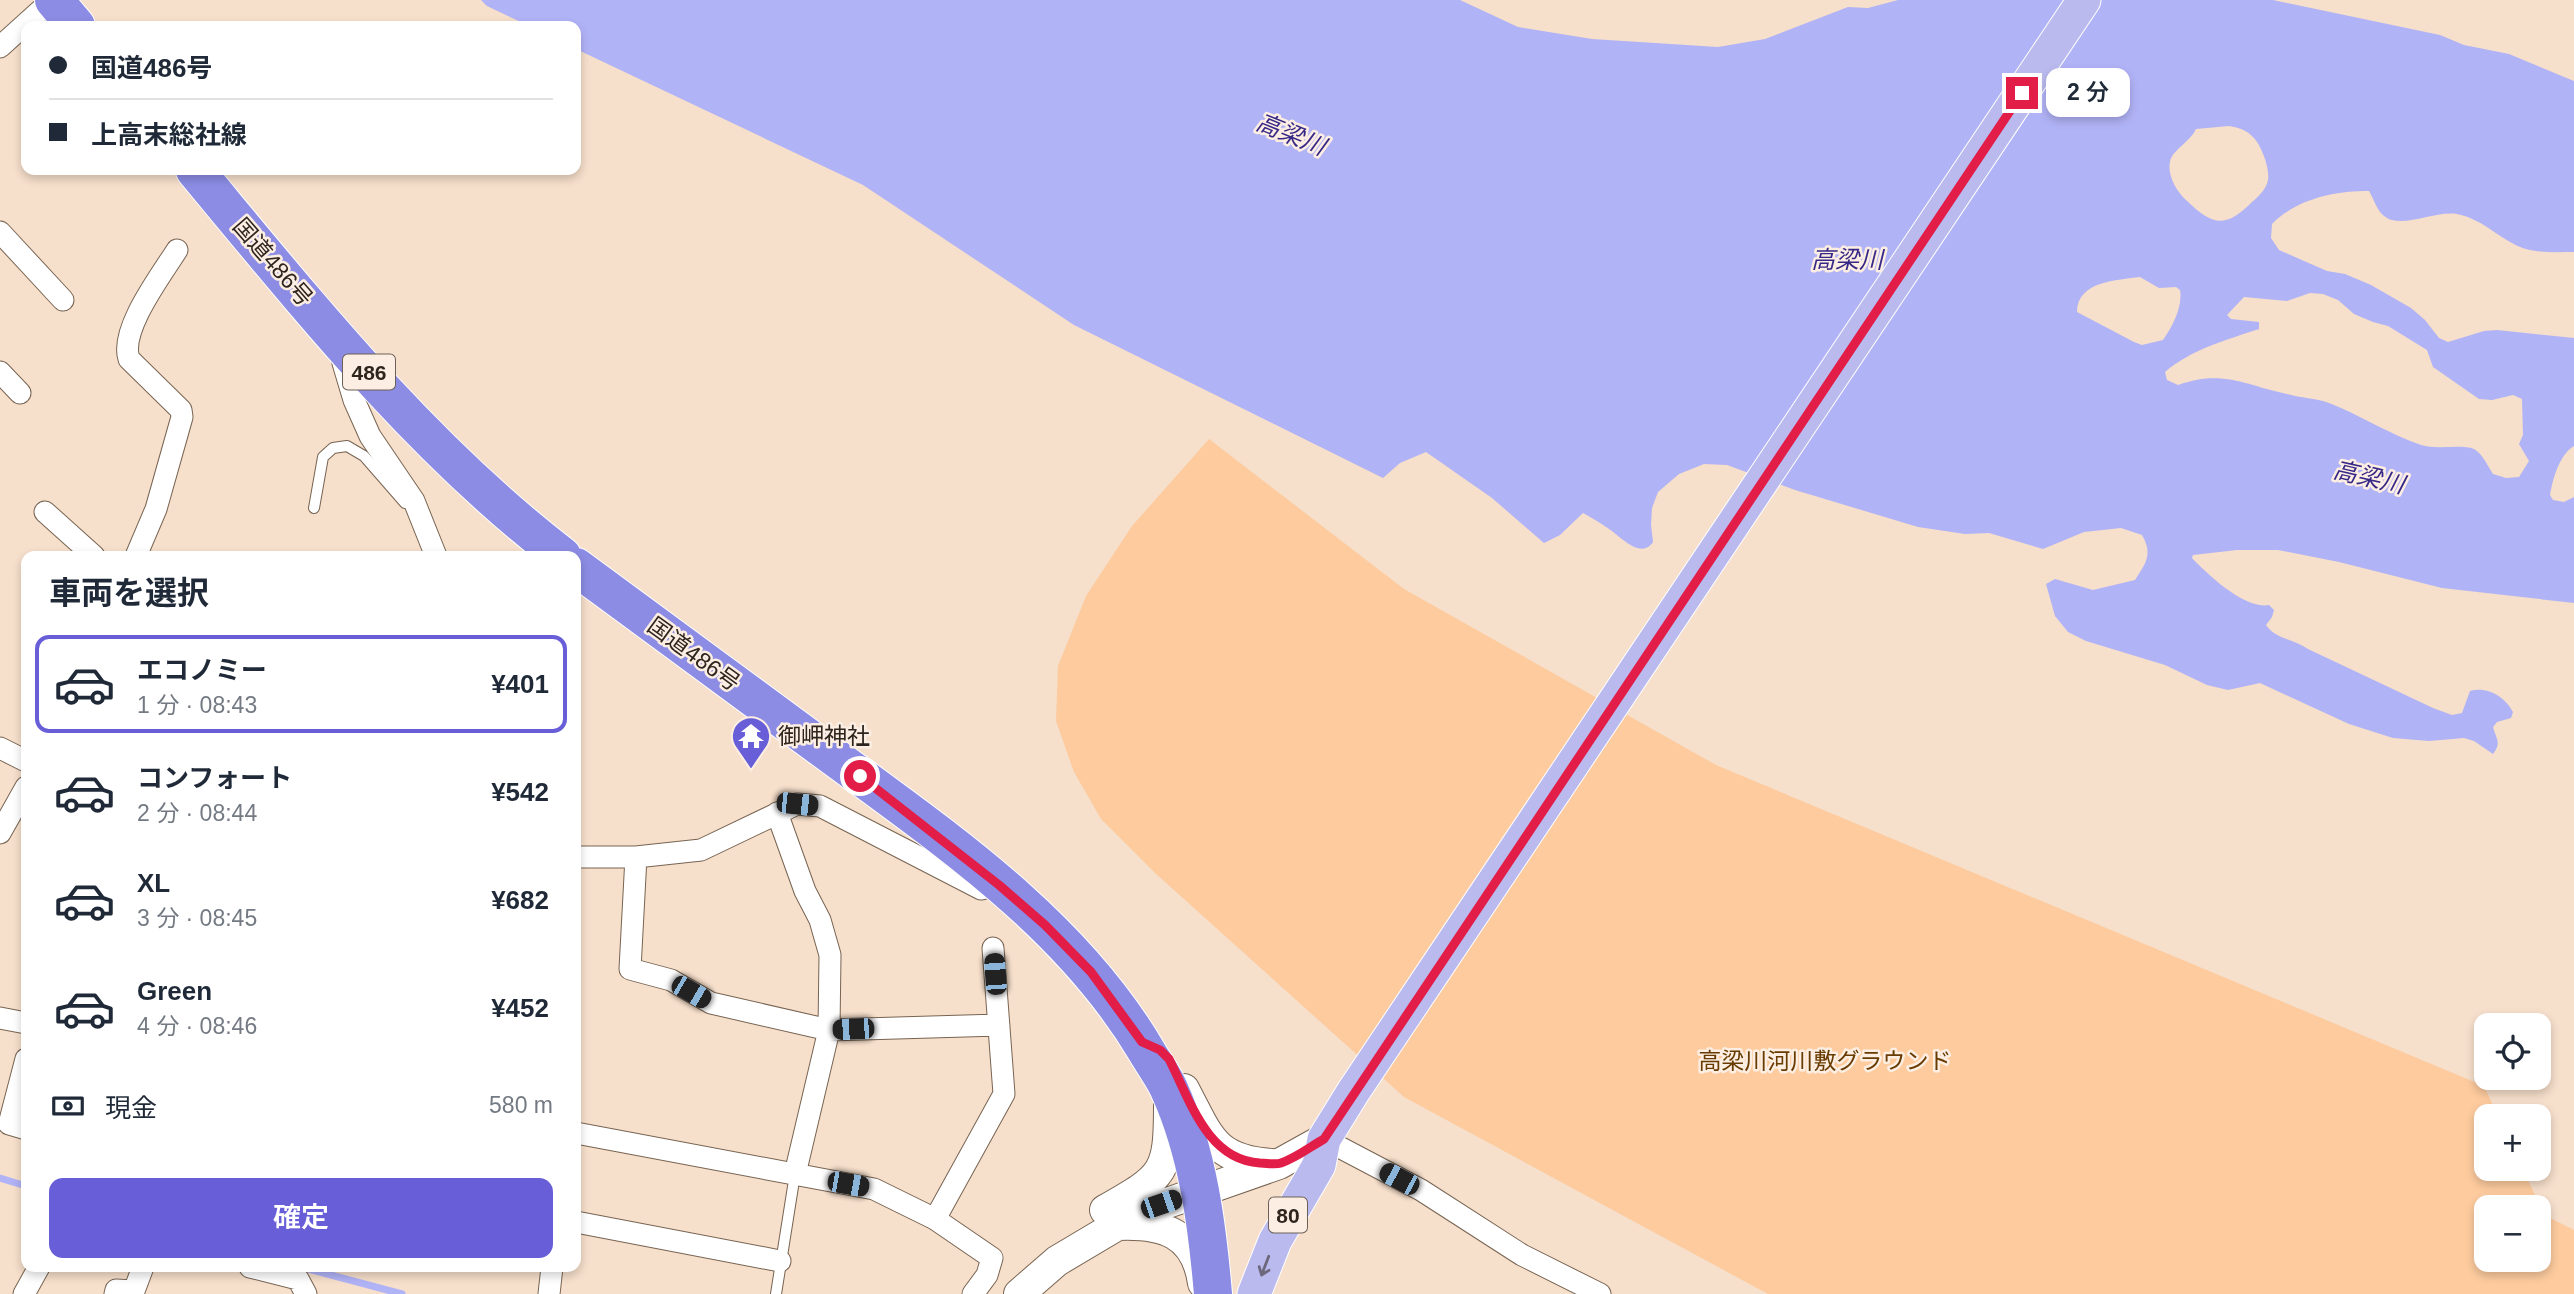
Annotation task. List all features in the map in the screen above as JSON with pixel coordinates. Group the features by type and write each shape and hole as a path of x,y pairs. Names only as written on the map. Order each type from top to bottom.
{"highway":[{"path":"53,0 72,21"},
{"name":"国道486号","path":"199,175 429,440 511,515 556,551"},
{"name":"国道486号","path":"581,571 902,807 999,885 1078,957 1123,1014 1168,1088 1187,1140 1200,1191 1209,1238 1213,1294"}],"main road":[{"name":"80","path":"1254,1294 1275,1241 1319,1164 1324,1139 1353,1092 2084,0"}],"street":[{"path":"29,21 53,0"},
{"path":"0,47 21,28"},
{"path":"0,232 63,300"},
{"path":"138,551 156,509 182,417 181,410 129,359 127,353 134,321 177,250"},
{"path":"345,345 343,363 354,400 370,436 414,500 434,551"},
{"path":"0,372 20,393"},
{"path":"45,512 88,551"},
{"path":"0,748 21,758"},
{"path":"0,833 21,796"},
{"path":"581,856 636,857 701,850 797,804 820,806 981,889 999,885"},
{"path":"777,813 805,891 820,920 830,955 829,1030 795,1174"},
{"path":"636,857 630,970 671,980 711,1003 829,1030 999,1025"},
{"path":"935,1219 1004,1094 993,948"},
{"path":"0,1018 21,1022"},
{"path":"1142,1042 1160,1050 1169,1059 1216,1145 1231,1156 1250,1162 1279,1164"},
{"path":"21,1078 9,1124 21,1128"},
{"path":"1058,1261 1065,1239 1080,1224 1139,1191 1154,1179 1164,1165 1169,1147 1168,1088"},
{"path":"581,1134 874,1189 935,1219 992,1258 987,1275 974,1294"},
{"path":"1019,1294 1058,1261 1136,1214 1279,1164 1324,1139 1421,1190 1522,1255 1600,1294"},
{"path":"581,1224 780,1261"},
{"path":"1115,1225 1142,1224 1177,1235 1188,1244 1200,1266 1205,1294"},
{"path":"24,1294 35,1272"},
{"path":"114,1294 116,1290 134,1291 141,1272"},
{"path":"270,1272 298,1279 306,1294"},
{"path":"548,1294 551,1272"}],"lane":[{"path":"314,508 323,457 334,449 347,446 364,456 405,505 422,519"},
{"path":"776,1294 795,1174"}],"green space":[{"name":"高梁川河川敷グラウンド","path":"1209,439 1404,589 1716,765 2474,1082 2474,1090 2486,1090 2492,1104 2474,1104 2474,1181 2528,1181 2535,1195 2474,1195 2474,1272 2551,1272 2551,1218 2574,1230 2574,1294 1768,1294 1404,1097 1155,873 1101,819 1074,772 1056,721 1058,666 1086,596 1132,526"}],"water":[{"name":"高梁川","path":"481,0 1460,0 1518,27 1592,39 1718,47 1765,39 1848,7 1868,8 1898,0 2273,0 2440,35 2464,45 2509,54 2574,81 2574,252 2541,252 2520,247 2476,221 2457,214 2441,214 2407,221 2392,220 2380,212 2369,191 2329,195 2293,208 2272,224 2271,238 2279,250 2327,271 2345,274 2371,285 2411,308 2439,338 2448,342 2484,331 2497,330 2574,338 2574,446 2561,461 2550,495 2553,500 2564,502 2574,497 2574,603 2442,588 2278,550 2237,550 2193,555 2192,558 2199,565 2228,590 2250,602 2269,605 2274,610 2266,625 2274,633 2433,708 2452,715 2462,713 2470,691 2489,691 2501,697 2513,712 2511,718 2497,722 2493,727 2498,743 2493,754 2474,741 2464,738 2429,741 2393,738 2349,724 2260,683 2228,690 2207,685 2165,665 2086,641 2068,632 2055,616 2046,584 2055,579 2093,590 2135,580 2145,563 2147,548 2142,535 2121,528 2084,532 2043,549 1989,533 1965,534 1918,527 1795,490 1727,465 1704,464 1679,474 1658,492 1652,508 1653,542 1648,547 1643,549 1631,545 1583,513 1560,535 1544,543 1492,498 1426,452 1400,463 1383,478 1074,325 863,185 581,51 581,21 518,21 487,6","holes":["2229,126 2248,132 2259,146 2265,159 2268,180 2260,194 2240,213 2224,220 2210,218 2179,193 2171,178 2171,158 2196,129","2140,277 2159,288 2176,287 2180,290 2178,310 2163,340 2142,345 2077,312 2079,302 2091,288 2110,281","2310,293 2323,294 2338,300 2354,314 2388,326 2427,350 2433,367 2479,399 2492,400 2513,395 2522,399 2523,435 2519,444 2529,461 2519,477 2506,478 2493,474 2483,457 2474,449 2421,445 2324,401 2221,378 2194,380 2178,385 2167,380 2165,372 2186,357 2259,329 2259,322 2231,319 2227,315 2244,297 2287,301"]}],"waterway":[{"path":"0,1178 21,1184"},
{"path":"320,1272 402,1294"}],"place":[{"name":"御岬神社","path":"751,770"}],"route":[{"path":"860,776 999,885 1071,949 1142,1042 1160,1050 1169,1059 1216,1145 1231,1156 1250,1162 1279,1164 1299,1154 1324,1139 2022,93"}]}
